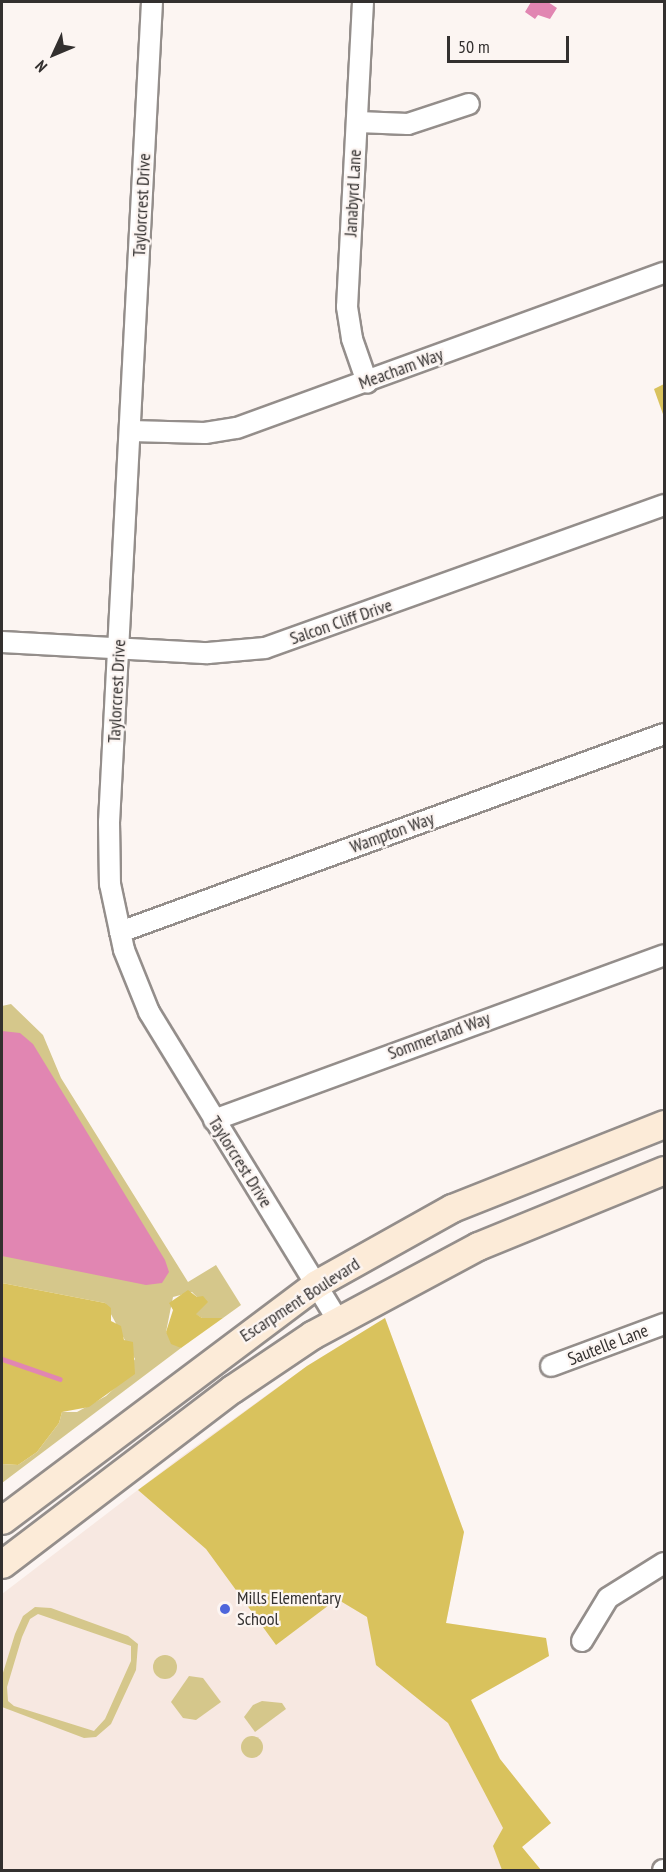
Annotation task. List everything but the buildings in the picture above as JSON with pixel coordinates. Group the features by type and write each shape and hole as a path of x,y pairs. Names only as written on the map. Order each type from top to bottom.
{"main road":[{"name":"Escarpment Boulevard","path":"2,1520 316,1284 452,1208 543,1169 664,1124"},
{"name":"Escarpment Boulevard","path":"2,1564 232,1389 338,1321 478,1246 664,1170"}],"street":[{"name":"Taylorcrest Drive","path":"152,2 109,862 120,932 130,968 149,1012 338,1321"},
{"name":"Janabyrd Lane","path":"363,2 347,307 352,339 367,382"},
{"path":"358,122 408,124 469,104"},
{"name":"Meacham Way","path":"131,431 205,433 237,428 664,273"},
{"name":"Salcon Cliff Drive","path":"2,642 207,653 265,648 664,505"},
{"name":"Wampton Way","path":"120,932 664,734"},
{"name":"Sommerland Way","path":"214,1120 664,955"},
{"name":"Sautelle Lane","path":"551,1366 664,1324"},
{"path":"582,1641 608,1598 664,1563"}],"shaded area":[{"path":"531,2 548,2 557,8 550,19 538,15 535,19 525,12"},
{"path":"664,384 664,417 654,389"},
{"path":"11,1004 43,1035 61,1078 188,1282 216,1265 241,1305 223,1318 202,1318 195,1314 197,1297 192,1292 173,1297 166,1332 181,1348 2,1483 2,1464 18,1465 37,1452 59,1423 62,1412 77,1412 106,1396 119,1384 135,1359 105,1303 2,1283 2,1006"},
{"path":"2,1031 20,1033 33,1044 165,1260 169,1272 162,1283 146,1285 2,1256"},
{"path":"2,1283 105,1303 111,1308 111,1321 121,1326 124,1340 133,1342 135,1374 89,1407 62,1412 59,1423 37,1452 18,1465 2,1464"},
{"path":"188,1290 197,1297 203,1296 208,1302 196,1314 202,1318 223,1318 181,1348 171,1344 166,1332 173,1310 169,1303"},
{"name":"Mills Elementary School","path":"385,1318 464,1532 446,1623 546,1638 549,1656 471,1700 500,1759 551,1823 522,1847 541,1870 2,1870 2,1594 186,1453 307,1366"},
{"path":"385,1318 464,1532 446,1623 546,1638 549,1656 471,1700 500,1759 551,1823 522,1847 541,1870 502,1870 493,1846 503,1828 448,1723 376,1665 367,1617 337,1599 276,1645 206,1549 138,1490 307,1366"},
{"path":"35,1607 51,1608 128,1636 138,1644 136,1670 111,1724 96,1737 84,1738 2,1707 2,1676 23,1616","holes":["38,1614 131,1646 131,1661 105,1719 94,1731 14,1706 8,1701 7,1687 22,1637 30,1619"]},
{"path":"165,1655 173,1659 177,1667 173,1675 165,1679 157,1675 153,1667 157,1659"},
{"path":"189,1676 203,1678 221,1702 196,1720 183,1718 171,1702"},
{"path":"262,1701 282,1703 286,1709 255,1732 244,1717 253,1705"},
{"path":"252,1736 260,1739 263,1747 260,1755 252,1758 244,1755 241,1747 244,1739"}],"waterway":[{"path":"2,1359 60,1379"}],"place":[{"name":"Mills Elementary School","path":"225,1609"}]}
